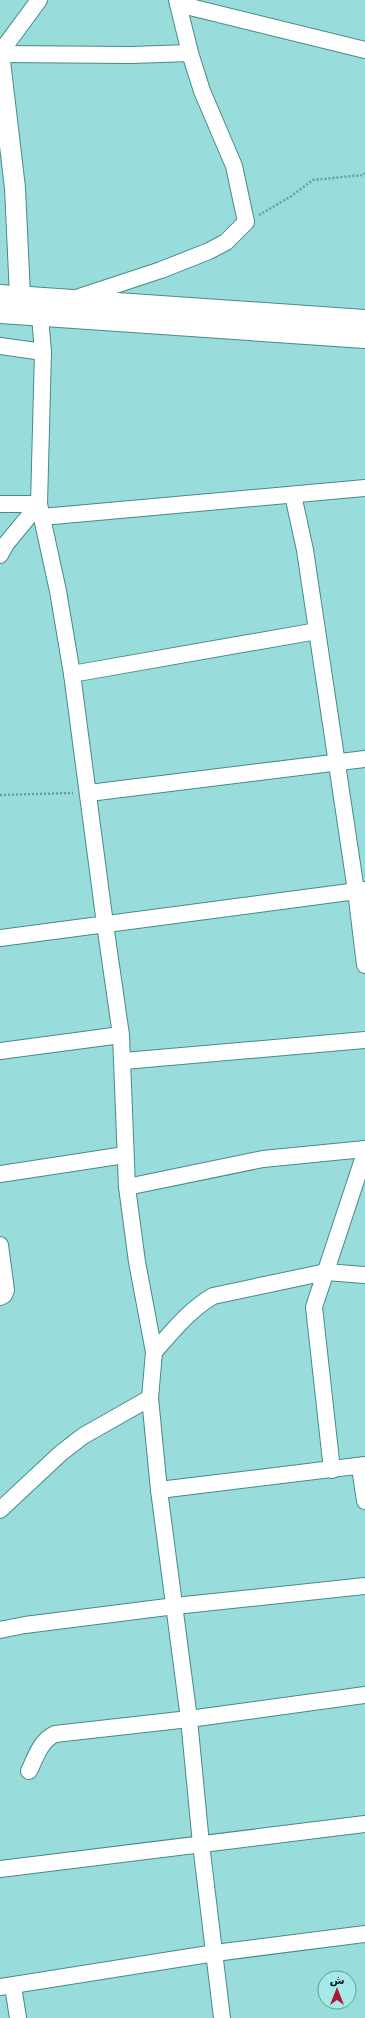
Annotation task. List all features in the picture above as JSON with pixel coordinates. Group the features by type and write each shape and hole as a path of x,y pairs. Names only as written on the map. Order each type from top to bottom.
{"street":[{"path":"0,54 39,0"},
{"path":"74,299 161,270 210,251 226,242 246,222 234,166 202,91 190,53 178,2 365,50"},
{"path":"0,54 131,56 190,53"},
{"path":"0,61 15,188 15,300 43,352 40,510 58,591 72,674 121,1035 124,1061 125,1155 127,1187 137,1262 154,1352 150,1398 159,1490 176,1606 201,1844 222,2018"},
{"path":"15,300 74,299 365,320"},
{"path":"15,300 365,338"},
{"path":"0,346 43,352"},
{"path":"0,504 40,510 292,495 365,488"},
{"path":"292,495 305,550 337,763 361,891 365,965"},
{"path":"0,555 6,544 40,510"},
{"path":"72,674 317,631"},
{"path":"89,793 365,759"},
{"path":"0,938 361,891"},
{"path":"0,1051 121,1035"},
{"path":"124,1061 365,1040"},
{"path":"127,1187 263,1159 365,1149"},
{"path":"332,1470 314,1312 316,1296 361,1176 365,1153"},
{"path":"0,1174 125,1155"},
{"path":"0,1245 6,1290 4,1295 0,1297"},
{"path":"154,1352 186,1316 200,1304 214,1296 326,1272 365,1275"},
{"path":"0,1510 61,1453 84,1436 150,1398"},
{"path":"159,1490 363,1466 365,1501"},
{"path":"0,1630 176,1606 365,1586"},
{"path":"29,1771 42,1744 47,1738 55,1734 189,1719 365,1695"},
{"path":"0,1869 365,1824"},
{"path":"18,2018 7,1986 215,1953 365,1934"}],"path":[{"path":"246,222 290,197 313,180 363,175 365,173"},
{"path":"0,795 89,793"}]}
